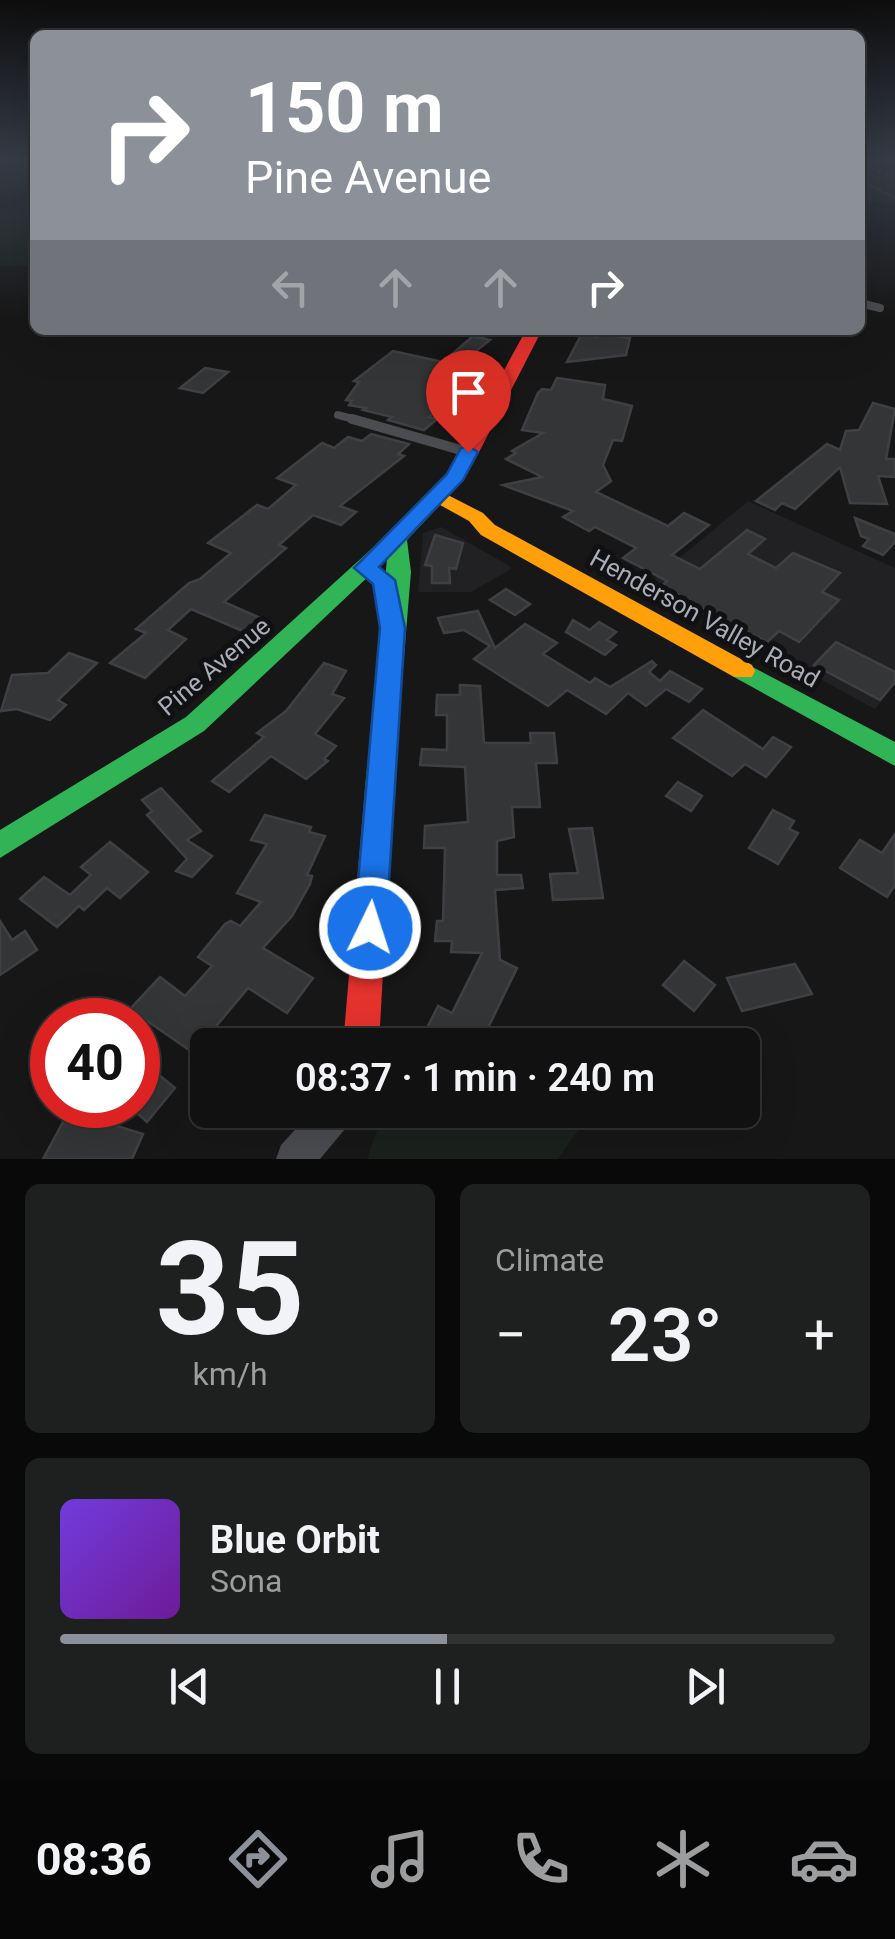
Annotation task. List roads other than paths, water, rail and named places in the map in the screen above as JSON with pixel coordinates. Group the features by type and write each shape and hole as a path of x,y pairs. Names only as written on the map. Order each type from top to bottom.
{"street":[{"path":"431,504 456,476 531,335"},
{"name":"Henderson Valley Road","path":"431,504 476,517 488,530 890,743"},
{"name":"Pine Avenue","path":"0,845 195,724 431,504"},
{"path":"362,1028 392,628 400,572 396,538"},
{"path":"365,568 384,580 392,628"},
{"path":"295,1159 322,1128"}],"lane":[{"path":"865,304 880,308"},
{"path":"338,414 468,452"}]}
